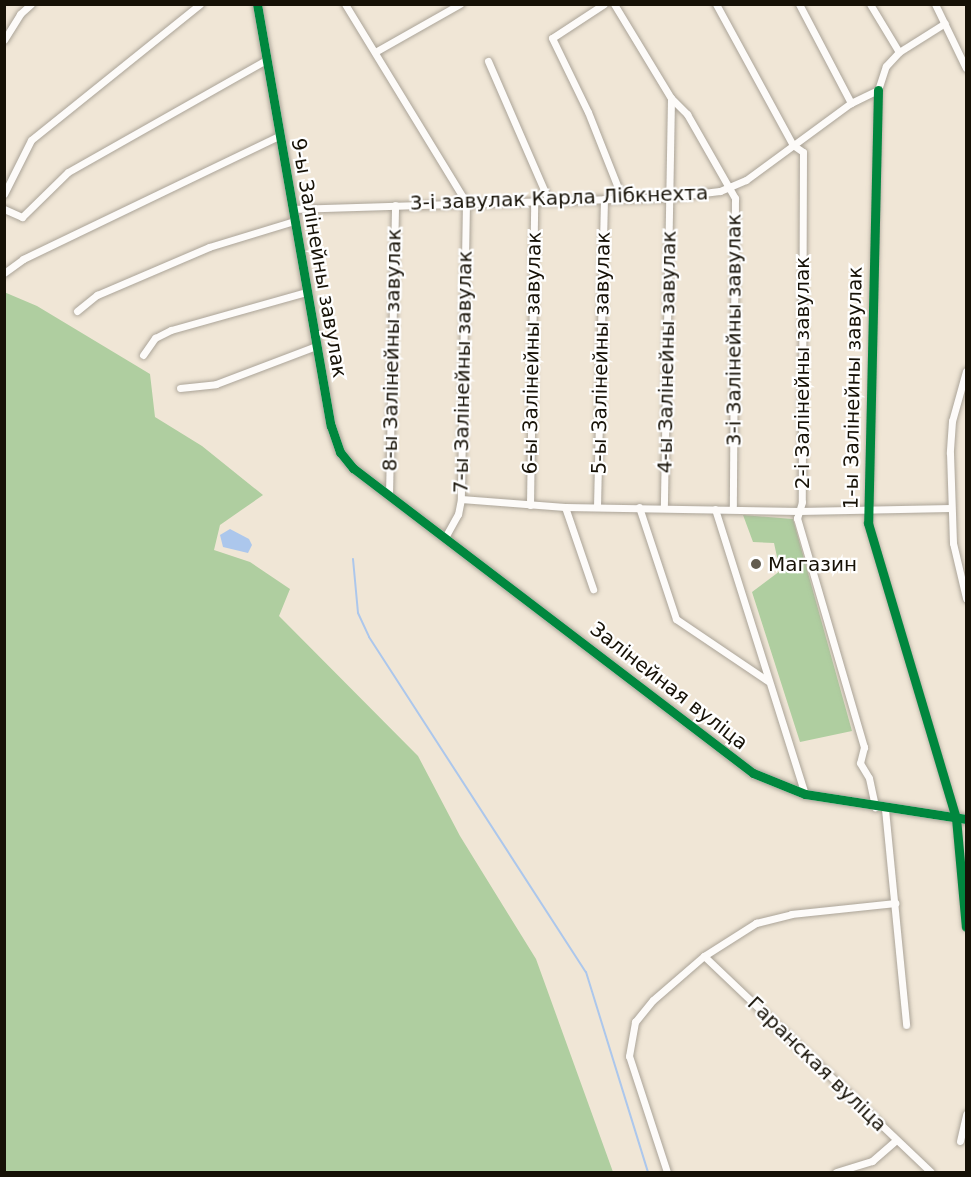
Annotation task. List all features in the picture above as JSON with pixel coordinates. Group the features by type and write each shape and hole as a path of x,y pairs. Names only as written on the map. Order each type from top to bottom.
{"street":[{"path":"4,40 20,14 31,4"},
{"path":"4,194 31,140 200,4"},
{"name":"9-ы Залінейны завулак","path":"257,4 316,346 340,452 389,495"},
{"path":"345,4 466,202"},
{"path":"375,52 460,4"},
{"path":"604,4 552,38 588,112 622,198"},
{"name":"3-і Залінейны завулак","path":"614,4 670,98 687,114 731,187 735,198 733,509"},
{"path":"716,4 793,145"},
{"path":"799,4 851,103"},
{"path":"870,4 899,52"},
{"path":"935,4 966,68"},
{"path":"878,90 886,66 899,52 945,23"},
{"path":"4,209 22,217 68,172 266,60"},
{"path":"488,61 549,201"},
{"name":"3-і завулак Карла Лібкнехта","path":"292,209 670,197 731,187 851,103 878,90"},
{"name":"1-ы Залінейны завулак","path":"878,90 869,510 885,590 956,818 966,927"},
{"name":"4-ы Залінейны завулак","path":"664,508 670,98"},
{"path":"4,273 23,259 279,136"},
{"name":"2-і Залінейны завулак","path":"793,145 803,152 802,502 796,518 864,747 860,763 880,808 895,903 906,1025"},
{"name":"5-ы Залінейны завулак","path":"597,507 604,199"},
{"name":"6-ы Залінейны завулак","path":"530,505 534,201"},
{"name":"7-ы Залінейны завулак","path":"445,537 458,514 461,499 466,202"},
{"name":"8-ы Залінейны завулак","path":"389,495 395,205"},
{"path":"77,311 97,295 209,247 294,221"},
{"path":"143,355 155,338 171,330 306,292"},
{"path":"180,388 216,384 316,346"},
{"path":"966,371 952,422 951,508 966,598"},
{"name":"Залінейная вуліца","path":"389,495 753,773 805,794 880,808 966,819"},
{"path":"461,499 565,507 799,511 951,508"},
{"path":"565,507 593,590"},
{"path":"639,507 676,619 768,682"},
{"path":"715,509 805,794"},
{"path":"667,1173 629,1056 635,1022 662,991 704,956 756,923 791,914 895,903"},
{"name":"Гаранская вуліца","path":"704,956 931,1173"},
{"path":"960,1141 966,1114"},
{"path":"836,1173 872,1161 896,1140"}],"green space":[{"path":"4,292 37,306 150,374 155,417 202,446 263,495 220,525 214,550 250,562 290,589 279,616 418,756 460,836 536,959 613,1172 5,1172"},
{"path":"743,515 793,519 852,731 800,742 752,592 780,571 774,543 753,542"}],"water":[{"path":"230,529 249,539 252,545 248,553 223,547 220,535"}],"waterway":[{"path":"353,559 358,613 369,637 586,972 648,1172"}],"cycle path":[{"path":"257,4 331,426 340,452 353,468 753,773 805,794 966,819"},
{"path":"878,90 868,523 956,818 966,927"}],"place":[{"name":"Магазин","path":"756,564"}]}
